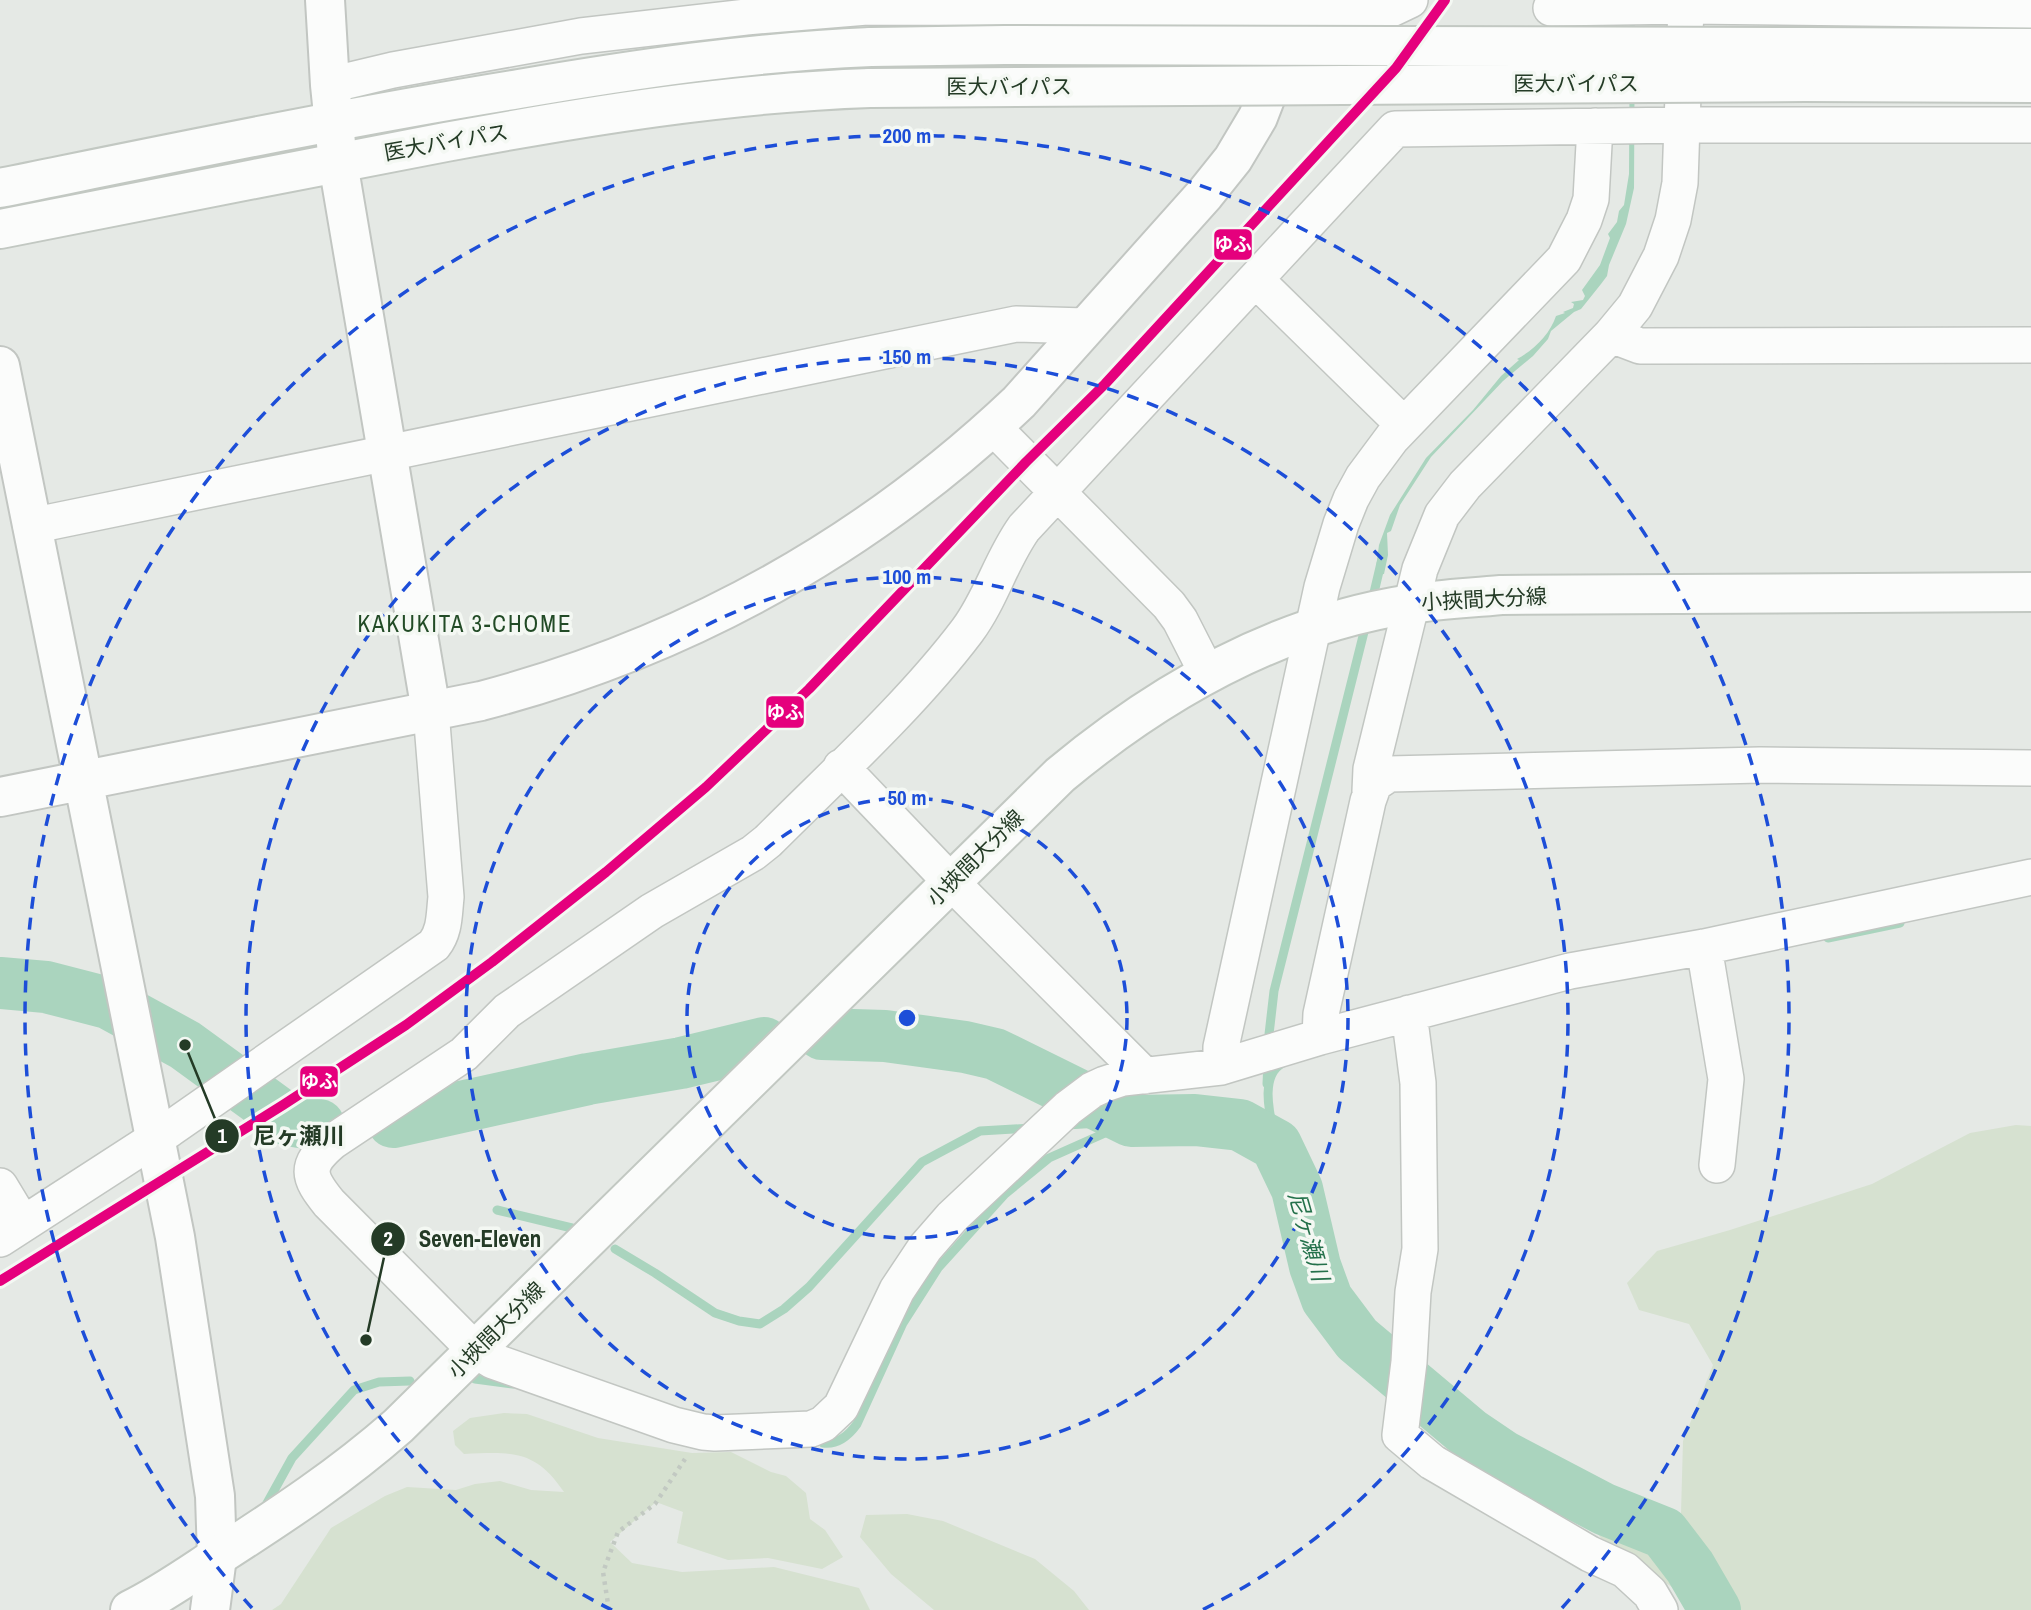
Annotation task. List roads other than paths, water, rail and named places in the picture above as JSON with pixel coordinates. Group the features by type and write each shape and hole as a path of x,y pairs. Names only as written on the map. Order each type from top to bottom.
{"main road":[{"path":"325,0 338,163 431,711"},
{"path":"0,797 481,701 576,674 647,647 711,618 803,568 906,496 1019,402 1205,194 1233,159 1258,117 1302,5"},
{"name":"医大バイパス","path":"0,188 332,103 660,65 871,47 992,45 1805,64 2031,83"},
{"name":"医大バイパス","path":"0,229 519,129 720,98 807,90 1805,64 2031,48"},
{"path":"0,366 175,1237 215,1496 217,1557 211,1610"},
{"name":"小挾間大分線","path":"130,1610 162,1593 290,1511 359,1460 398,1426 1060,775 1098,743 1207,673 1313,628 1384,609 1501,595 2031,592"}],"street":[{"path":"332,103 393,70 550,41 658,26 867,7 1049,3 1302,5 1387,11 1410,0"},
{"path":"1320,1037 1321,1014 1370,791 1384,609 1427,548 1452,500 1611,335 1635,306 1661,256 1677,202 1682,157 1686,3"},
{"path":"1551,8 1686,3 2031,10"},
{"path":"2031,125 1683,125 1395,129 1024,528 1014,541 981,610 964,634 916,691 760,847 652,911 507,1011 464,1054 332,1142 314,1160 312,1177 329,1203 475,1350 493,1361 674,1425 703,1432 798,1430 823,1424 847,1397 905,1275 952,1217 1068,1108 1092,1090 1123,1078 1234,1063 1320,1037 1570,971 1704,947 2031,877"},
{"path":"1234,1063 1221,1047 1313,628 1337,537 1351,499 1376,459 1404,425 1564,259 1584,220 1591,199 1595,126"},
{"path":"1256,280 1404,425"},
{"path":"32,526 1016,324 1086,327"},
{"path":"1611,335 1640,346 2031,345"},
{"path":"992,426 1168,605 1180,620 1207,673"},
{"path":"0,1186 12,1231 205,1106 425,953 440,937 446,897 431,711"},
{"path":"1370,791 1381,777 1396,772 1760,765 2031,768"},
{"path":"841,767 1145,1076"},
{"path":"1704,947 1726,1079 1717,1166"},
{"path":"1409,1013 1418,1083 1421,1209 1420,1249 1413,1292 1409,1362 1399,1435 1432,1462 1590,1554 1625,1570 1650,1593 1660,1610"}],"waterway":[{"path":"1372,601 1381,563"},
{"path":"1268,1043 1274,991 1366,624"},
{"path":"1828,938 1900,923"},
{"name":"尼ヶ瀬川","path":"0,983 46,987 108,1003 185,1045 288,1120 319,1125"},
{"name":"尼ヶ瀬川","path":"822,1034 885,1036 995,1054 1131,1121 1195,1120 1240,1125 1276,1145 1297,1189 1315,1266 1327,1299 1357,1339 1469,1433 1503,1456 1604,1509 1664,1533 1690,1567 1715,1610"},
{"name":"尼ヶ瀬川","path":"393,1122 588,1079 681,1063 764,1043"},
{"path":"1267,1084 1268,1061"},
{"path":"1276,1145 1268,1089 1275,1069 1283,1063"},
{"path":"1067,1125 1131,1121"},
{"path":"823,1443 843,1438 857,1424 903,1323 938,1268 1005,1194 1049,1158 1123,1125"},
{"path":"615,1249 715,1313 760,1324 784,1309 809,1287 922,1162 980,1131 1032,1128"},
{"path":"497,1210 572,1228"},
{"path":"475,1379 513,1384"},
{"path":"266,1505 292,1458 354,1390 379,1382 410,1381"}],"place":[{"name":"尼ヶ瀬川","path":"185,1045"},
{"name":"Seven-Eleven","path":"366,1340"}],"district":[{"name":"KAKUKITA 3-CHOME","path":"465,623"}]}
